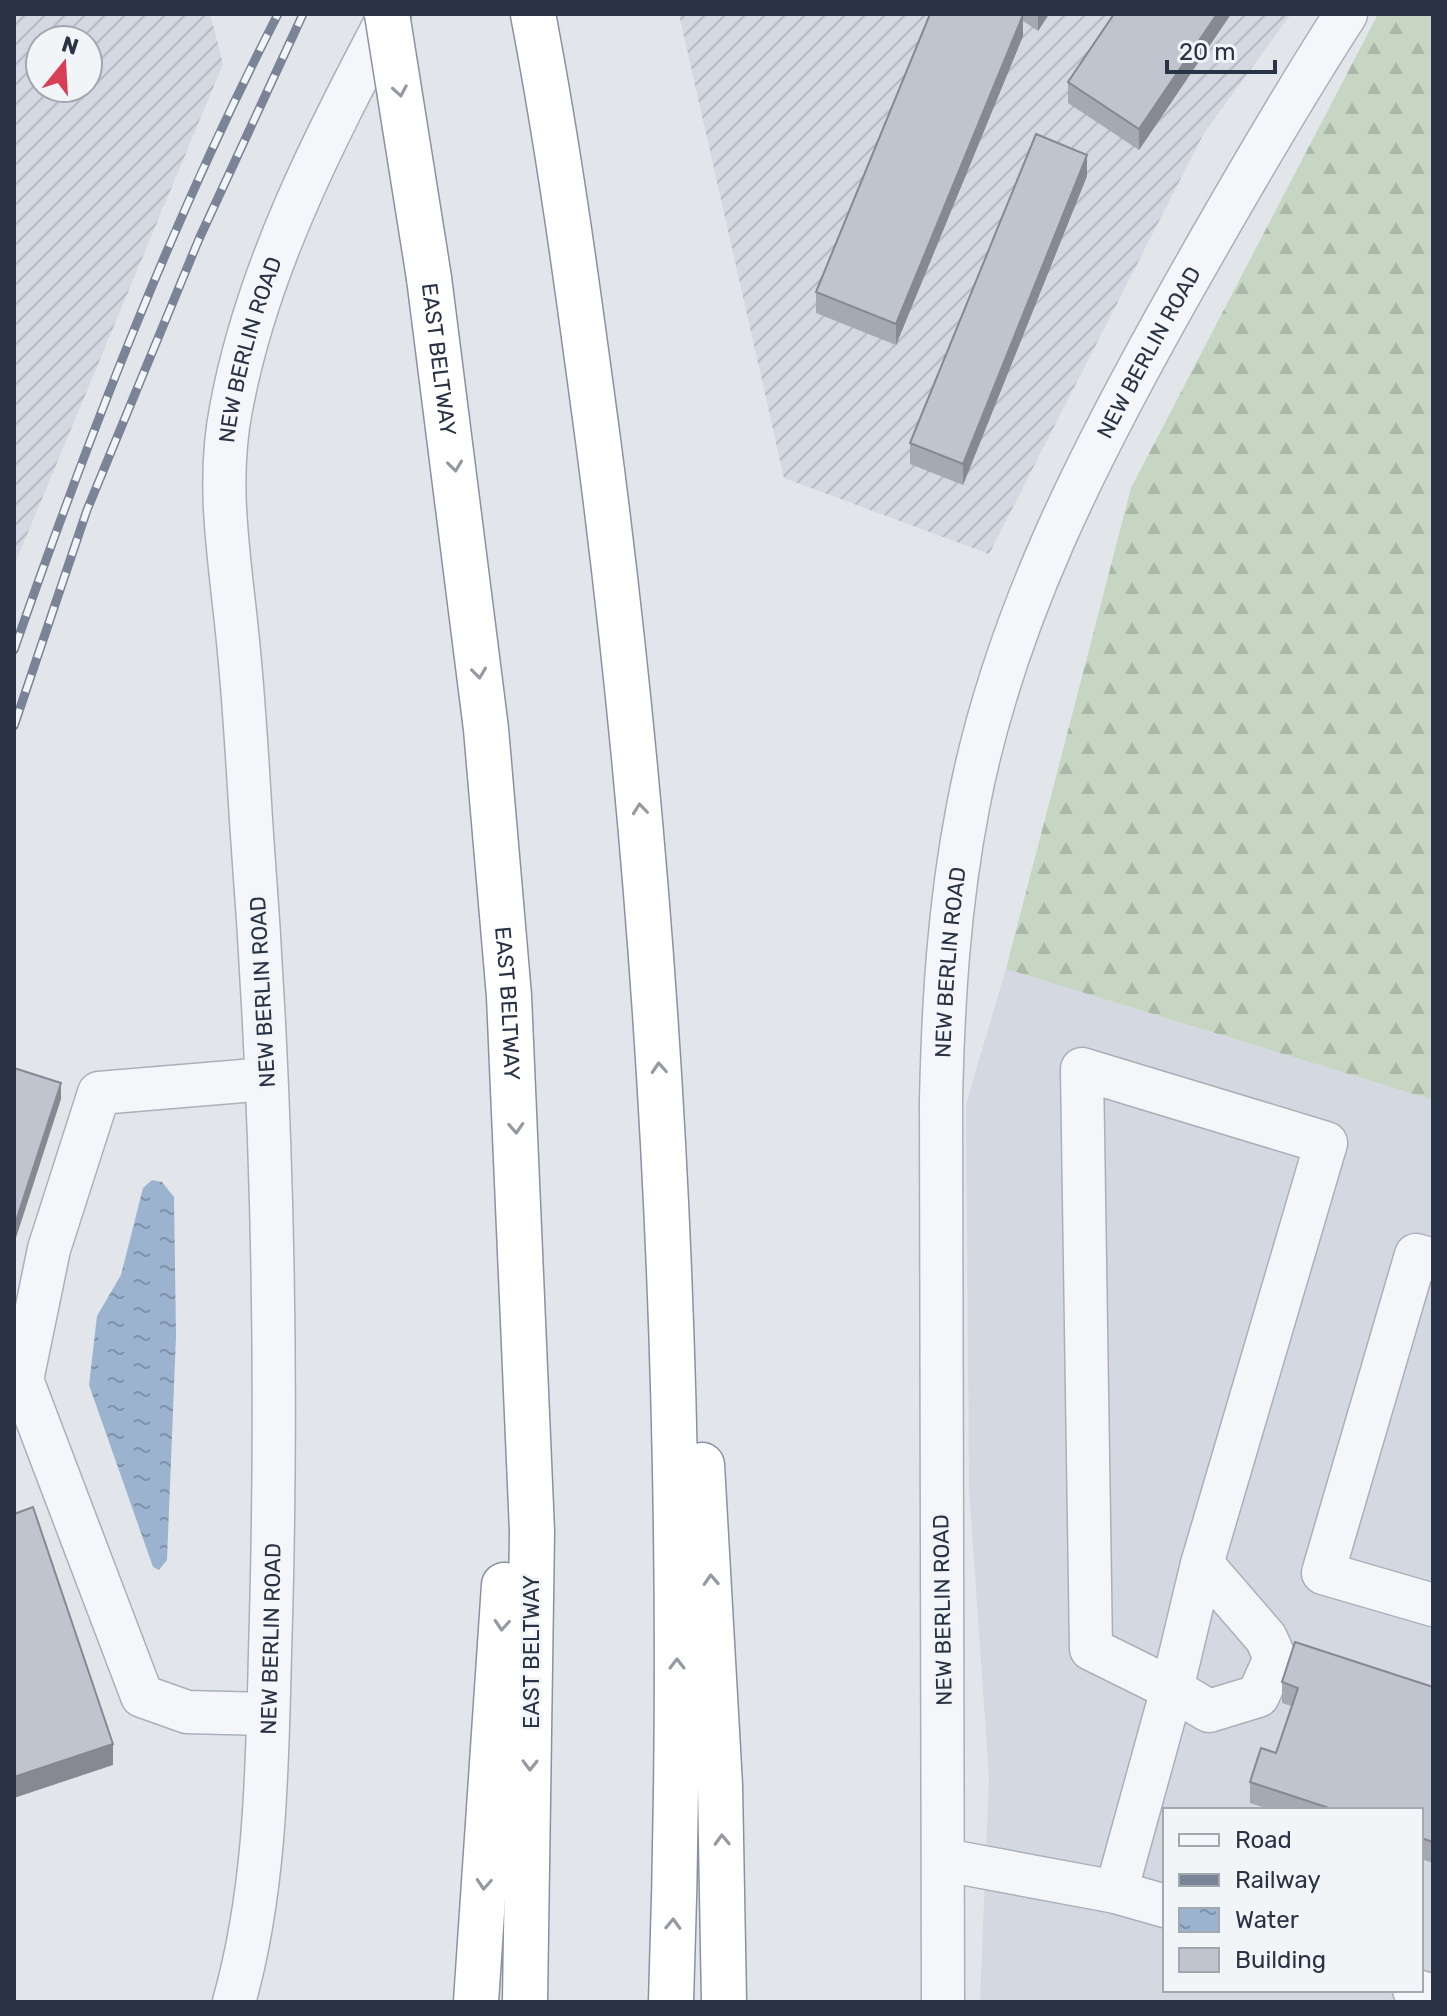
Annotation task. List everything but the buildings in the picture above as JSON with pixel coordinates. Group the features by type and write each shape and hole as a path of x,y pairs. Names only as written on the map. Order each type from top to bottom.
{"highway":[{"name":"EAST BELTWAY","path":"389,14 429,278 486,729 509,996 532,1531 525,2002"},
{"path":"537,35 584,339 618,596 644,854 662,1112 676,1501 671,2002"},
{"path":"662,1112 690,1321 710,1557 725,1907 724,2002"},
{"path":"476,2002 524,1296"}],"street":[{"name":"NEW BERLIN ROAD","path":"234,2002 252,1938 268,1714 275,1469 274,1250 243,701 223,499 230,413 256,304 291,215 389,14"},
{"name":"NEW BERLIN ROAD","path":"943,2002 945,1860 939,1394 941,1086 943,1009 951,924 968,806 988,721 1023,613 1075,486 1127,386 1263,148 1346,14"},
{"path":"1116,1892 1172,1689 1202,1564 1326,1143 1082,1069 1091,1649 1172,1689 1209,1711 1258,1696 1275,1658 1266,1638 1202,1564"},
{"path":"266,1079 99,1093 49,1249 22,1380 142,1696 187,1712 268,1714"},
{"path":"1433,1260 1416,1255 1323,1573 1433,1605"},
{"path":"945,1860 1116,1892 1163,1905"}],"shaded area":[{"path":"14,14 210,14 223,64 14,566"},
{"path":"679,14 1291,14 1204,133 989,554 784,478"},
{"path":"1006,969 1433,1100 1433,2002 980,2002 989,1777 969,1489 966,1104"}],"green space":[{"path":"1378,14 1433,14 1433,1100 1006,969 1131,488"}],"water":[{"path":"152,1180 162,1182 174,1197 176,1336 167,1560 159,1570 153,1567 89,1385 97,1316 121,1275 143,1188"}],"railway":[{"path":"14,650 135,327 203,169 278,14"},
{"path":"14,726 87,510 199,239 303,14"}]}
